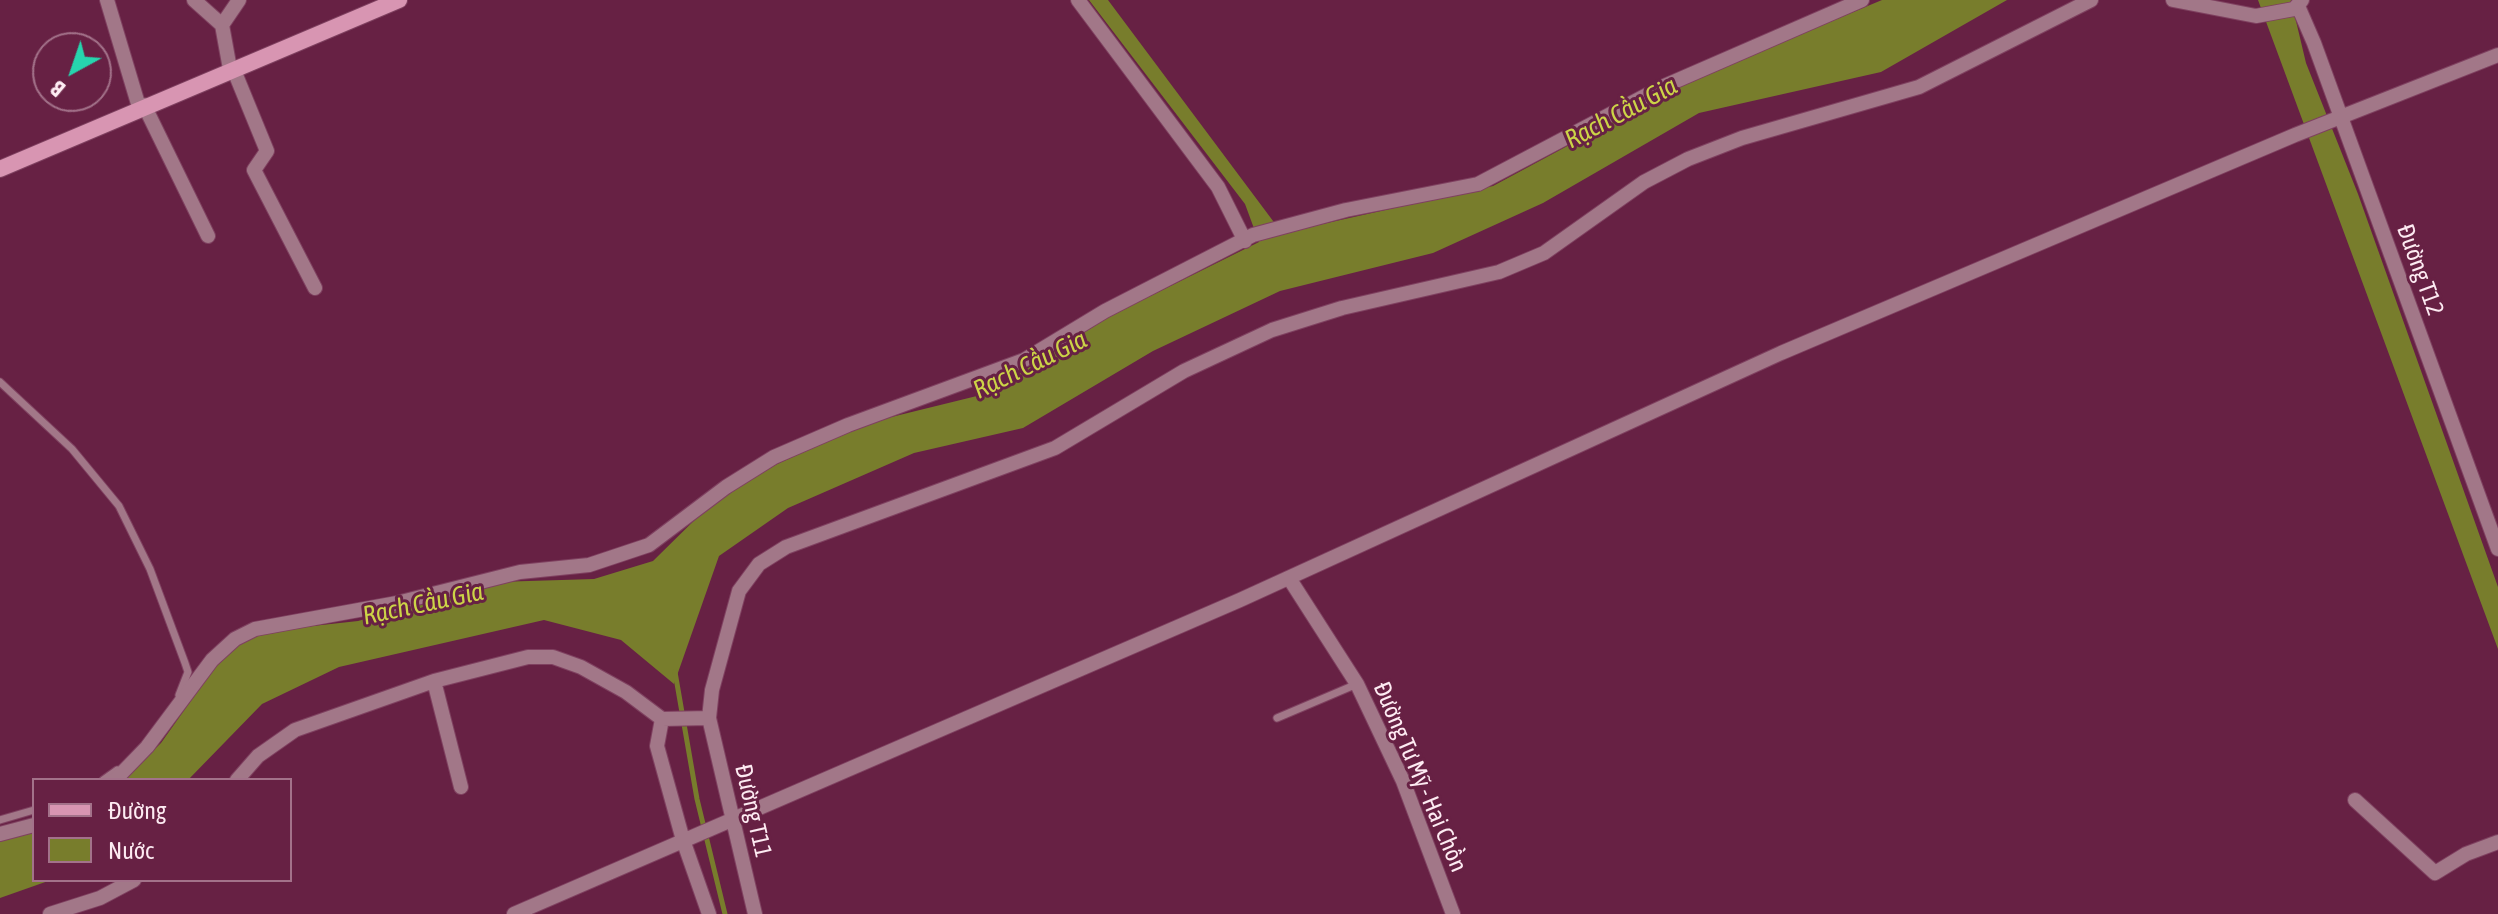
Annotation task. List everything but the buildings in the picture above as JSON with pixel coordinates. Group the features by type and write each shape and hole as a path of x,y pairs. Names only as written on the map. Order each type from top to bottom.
{"street":[{"path":"107,0 141,106 208,236"},
{"path":"194,0 222,25 231,68 267,151 254,170 315,288"},
{"path":"222,25 239,0"},
{"path":"0,169 141,106 399,0"},
{"path":"1078,0 1218,187 1249,238"},
{"path":"117,778 157,735 212,660 235,639 255,629 397,603 520,572 589,565 649,545 726,487 774,457 848,425 1024,360 1105,311 1249,238 1346,210 1478,184 1662,87 1862,0"},
{"path":"239,778 258,756 295,730 434,681 528,657 553,657 592,673 662,719 693,721 709,718 712,690 739,591 759,564 786,547 1055,448 1184,371 1272,330 1342,308 1499,272 1544,253 1644,182 1688,159 1742,138 1919,87 1950,75 2091,0"},
{"path":"2173,0 2256,16 2298,5"},
{"name":"Đường T12","path":"2298,5 2337,121 2498,549"},
{"path":"514,914 1289,578 1781,353 2295,135 2498,55"},
{"name":"Đường Tư Mỹ - Hai Chồn","path":"1289,578 1357,684 1403,781 1453,914"},
{"path":"434,681 461,787"},
{"name":"Đường T11","path":"709,718 755,914"},
{"path":"662,719 657,746 683,840 709,914"},
{"path":"2355,800 2435,873 2466,854 2498,842"},
{"path":"0,834 32,826"},
{"path":"50,914 100,898 130,882"}],"lane":[{"path":"0,382 72,449 119,506 150,569 188,672 178,696 149,734 118,769 106,778"},
{"path":"1277,718 1357,684"},
{"path":"0,820 32,811"}],"water":[{"name":"Rạch Cầu Gia","path":"1089,0 1108,0 1282,233 1493,186 1690,80 1882,0 2007,0 1881,72 1699,113 1543,203 1433,253 1280,291 1153,351 1023,428 914,453 788,508 719,556 674,684 621,640 544,620 339,667 262,704 190,778 125,778 161,743 226,651 267,631 358,621 496,582 594,579 653,561 718,497 775,465 867,423 989,393 1110,316 1259,242 1245,204"},
{"path":"2258,0 2291,0 2306,63 2358,194 2498,587 2498,649"},
{"path":"32,831 32,882 45,882 0,898 0,841"}],"waterway":[{"path":"675,672 697,799 725,914"}]}
